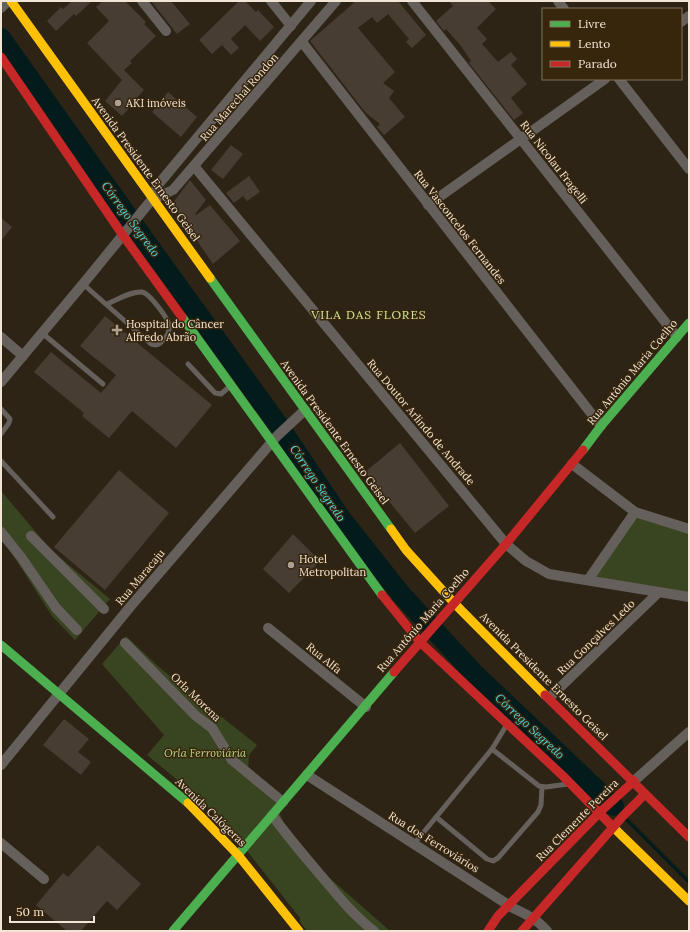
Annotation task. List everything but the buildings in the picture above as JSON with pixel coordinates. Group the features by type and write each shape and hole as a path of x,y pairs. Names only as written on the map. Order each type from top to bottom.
{"main road":[{"name":"Avenida Presidente Ernesto Geisel","path":"6,3 151,201 301,414 406,550 454,603 509,660 549,698 630,785 645,794 689,837"},
{"path":"1,57 122,234 231,386 274,439 373,584 420,642 507,723 689,901"},
{"name":"Rua Antônio Maria Coelho","path":"173,931 366,707 430,630 506,544 572,464 601,426 689,323"},
{"name":"Avenida Calógeras","path":"1,645 188,803 238,855 299,931"},
{"name":"Rua Clemente Pereira","path":"488,931 498,916 599,813 630,785"},
{"path":"522,931 613,827 645,794"}],"street":[{"path":"142,1 166,31"},
{"path":"271,1 291,26"},
{"name":"Rua Marechal Rondon","path":"151,201 156,186 311,1"},
{"name":"Rua Marechal Rondon","path":"1,382 83,284 129,226 151,201 173,190 336,1"},
{"name":"Rua Nicolau Fragelli","path":"412,1 677,337"},
{"name":"Rua Vasconcelos Fernandes","path":"302,42 601,426"},
{"path":"428,205 604,80"},
{"path":"620,80 689,169"},
{"name":"Rua Doutor Arlindo de Andrade","path":"194,166 506,544 526,561 549,574 689,597"},
{"path":"1,338 23,356"},
{"name":"Rua Maracaju","path":"1,765 130,607 274,439 301,414"},
{"path":"572,464 635,512 689,529"},
{"path":"588,580 635,512"},
{"path":"1,532 21,557 56,608 77,630"},
{"path":"31,536 104,609"},
{"name":"Rua Gonçalves Ledo","path":"549,698 659,592"},
{"name":"Rua Alfa","path":"268,628 366,707"},
{"name":"Orla Morena","path":"124,643 196,716 212,728 232,760 283,802"},
{"name":"Rua Clemente Pereira","path":"630,785 689,732"},
{"name":"Rua dos Ferroviários","path":"306,775 532,918 541,924 547,931"},
{"path":"272,815 285,833 346,905 364,924 374,931"},
{"path":"1,843 44,879"}],"lane":[{"path":"83,284 152,344 159,345 167,337 169,332 169,324 146,293 134,293 107,304"},
{"path":"42,333 103,384"},
{"path":"188,364 216,393 221,394 231,386"},
{"path":"1,409 10,419 9,423 1,434"},
{"path":"1,461 53,517"},
{"path":"414,844 492,749 507,723"},
{"path":"492,749 542,787 570,784"},
{"path":"436,817 487,859 493,861 498,858 538,812 541,805 542,787"}],"green space":[{"path":"1,491 52,551 110,599 75,640 52,616 11,552 1,540"},
{"path":"635,512 689,529 689,597 588,580"},
{"name":"Orla Ferroviária","path":"126,636 160,668 257,745 249,755 248,769 269,787 287,831 324,873 390,931 307,931 300,922 300,918 225,823 192,792 147,755 164,735 102,664"}],"waterway":[{"name":"Córrego Segredo","path":"1,38 280,427 340,517 401,594 474,673 614,806"},
{"name":"Córrego Segredo","path":"626,819 689,882"}],"traffic: fast":[{"path":"210,278 391,529"},
{"path":"182,317 382,595"},
{"path":"583,450 601,426 689,323"},
{"path":"1,645 188,803"},
{"path":"173,931 394,672"}],"traffic: slow":[{"path":"11,1 210,278"},
{"path":"391,529 406,550 454,603 545,695"},
{"path":"188,803 238,855 299,931"},
{"path":"612,826 689,901"}],"traffic: jam":[{"path":"1,57 122,234 182,317"},
{"path":"394,672 506,544 583,450"},
{"path":"382,595 420,642 563,776 612,826"},
{"path":"545,695 689,837"},
{"path":"488,931 498,916 599,813 634,781"},
{"path":"522,931 623,816 645,794"}],"place":[{"name":"AKI imóveis","path":"118,103"},
{"name":"Hospital do Câncer Alfredo Abrão","path":"117,330"},
{"name":"Hotel Metropolitan","path":"291,565"}],"district":[{"name":"VILA DAS FLORES","path":"369,314"}]}
